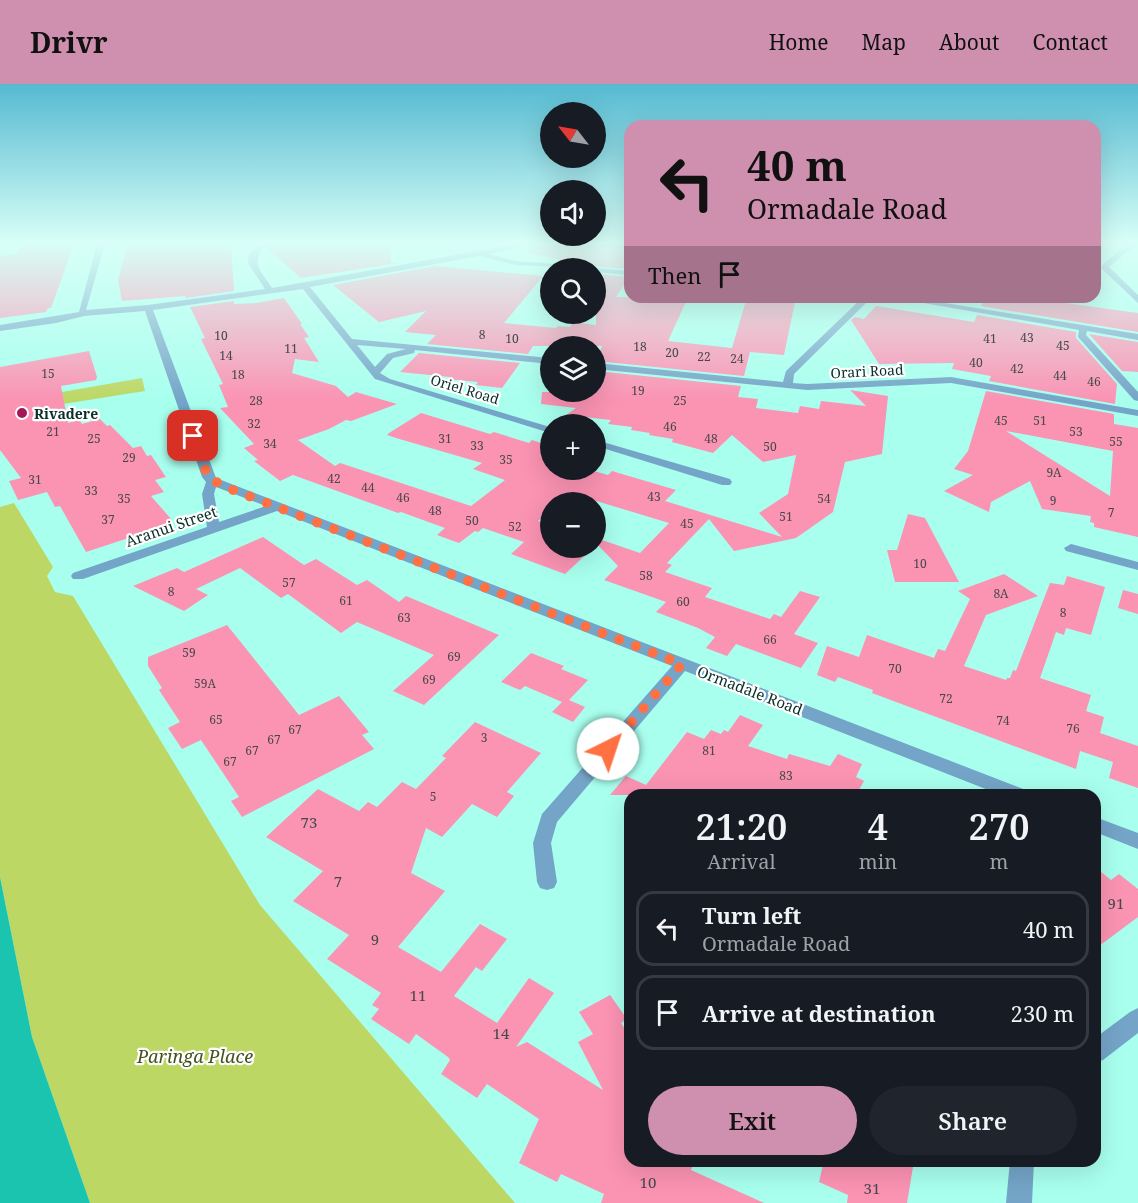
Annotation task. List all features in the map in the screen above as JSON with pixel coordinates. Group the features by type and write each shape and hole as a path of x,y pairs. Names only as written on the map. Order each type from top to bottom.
{"street":[{"path":"84,313 82,309 85,296"},
{"path":"0,328 56,320 84,313 148,308 233,296"},
{"name":"Oriel Road","path":"313,296 348,341 386,381 540,427"},
{"path":"788,386 789,374 862,303"},
{"path":"930,303 1138,337"},
{"path":"148,308 208,477 212,481 208,494 214,528"},
{"path":"1084,329 1081,335 1138,398"},
{"path":"348,341 540,361"},
{"path":"375,372 390,356 426,349"},
{"name":"Orari Road","path":"606,367 807,387 951,380 1138,413"},
{"path":"606,446 726,482"},
{"name":"Ormadale Road","path":"212,481 1005,789"},
{"name":"Aranui Street","path":"78,576 276,507"},
{"path":"1071,548 1138,566"},
{"path":"547,882 542,843 548,819 682,664"},
{"path":"1101,826 1138,841"},
{"path":"1101,1047 1138,1019"},
{"path":"1019,1203 1022,1167"}],"green space":[{"path":"142,378 145,391 63,404 62,392"},
{"name":"Paringa Place","path":"14,503 53,567 47,576 55,592 73,596 260,905 515,1203 90,1203 32,1037 0,877 0,507"}],"shaded area":[{"path":"0,877 32,1037 90,1203 0,1203"}],"building":[{"path":"0,296 55,296 51,308 48,308 46,312 0,318"},
{"path":"121,296 182,296 122,301"},
{"path":"347,296 526,296 504,323 556,328 558,326 570,327 572,324 606,324 606,296 624,297 624,303 685,303 668,341 732,348 745,303 795,303 784,355 750,352 744,376 606,362 606,336 540,336 540,346 533,346 528,354 427,344 436,335 405,332 426,311 379,322"},
{"path":"284,298 309,337 304,338 319,362 295,359 292,373 336,386 348,397 356,392 397,404 351,421 346,420 298,440 335,466 340,463 471,506 505,480 473,469 482,463 387,435 421,413 490,434 494,432 529,443 532,440 540,443 540,480 606,480 606,474 612,471 676,490 665,501 782,537 759,513 788,494 796,455 763,462 732,435 713,453 672,442 673,439 631,430 632,427 608,424 611,420 606,419 606,414 567,414 576,408 541,404 541,402 606,402 606,372 741,386 738,397 758,399 756,408 798,413 800,406 819,409 821,401 866,406 850,390 888,396 882,454 845,462 833,512 796,538 734,551 709,519 667,563 672,565 665,572 712,588 705,597 770,619 774,614 781,617 800,591 820,597 794,634 818,643 801,668 736,644 727,656 706,648 715,637 656,612 666,602 604,580 618,566 606,553 606,541 640,553 669,523 606,504 606,492 540,492 540,519 538,521 540,522 540,558 582,558 565,574 511,554 524,542 483,528 459,543 437,535 445,528 401,512 398,513 293,475 280,481 254,461 258,460 244,448 254,444 220,408 228,407 219,385 223,384 201,339 205,338 190,307 234,301 234,304"},
{"path":"982,303 1065,303 1138,313 1138,332 981,306"},
{"path":"876,306 974,322 977,315 1076,332 1076,338 1117,384 1115,404 989,381 991,376 952,369 954,363 879,364 851,320 855,317 864,319"},
{"path":"1089,334 1138,342 1138,372 1122,371"},
{"path":"89,351 96,380 61,386 68,423 79,420 82,424 100,419 107,426 110,425 133,448 141,446 147,456 151,455 166,477 155,480 164,492 151,496 172,520 162,527 86,552 60,506 55,507 47,492 18,500 9,481 21,478 0,450 0,367"},
{"path":"419,353 520,363 502,388 476,385 478,382 448,379 450,377 400,372"},
{"path":"986,391 1114,414 1114,424 1138,428 1138,537 1094,527 1094,523 1090,522 1091,516 1042,509 1030,481 991,502 989,512 944,491 973,475 954,469 968,451","holes":["1006,431 1113,451 1110,496"]},
{"path":"908,514 925,518 959,582 895,582 887,550 897,550"},
{"path":"263,537 304,565 316,559 357,585 367,580 399,602 406,596 499,635 424,705 393,691 434,655 357,622 341,633 288,594 281,598 240,568 196,589 208,595 184,611 133,586 177,568 184,572"},
{"path":"1004,574 1038,596 986,615 964,666 1006,680 1010,678 1013,670 1016,671 1050,583 1064,585 1067,576 1105,587 1091,635 1066,628 1064,635 1056,632 1040,678 1091,695 1086,711 1104,717 1100,733 1138,746 1138,788 1109,778 1113,762 1080,751 1076,769 872,693 873,690 838,677 835,682 817,675 827,646 859,657 867,635 934,658 938,649 945,651 970,599 958,591"},
{"path":"1123,590 1138,594 1138,614 1118,608"},
{"path":"227,625 299,715 339,696 369,732 362,735 374,749 242,817 231,801 239,797 201,740 182,749 168,728 180,722 159,690 162,688 148,666 148,657"},
{"path":"531,653 564,666 561,669 588,680 569,700 585,707 573,722 552,712 562,702 525,686 520,690 501,682"},
{"path":"740,715 763,725 748,746 787,759 789,754 830,766 838,754 862,764 856,777 864,781 859,789 624,789 624,795 610,795 626,776 646,785 687,732 704,739 711,730 721,734 724,730 728,732"},
{"path":"475,722 541,753 507,792 514,796 497,817 472,804 442,837 426,828 411,873 445,891 398,947 441,972 480,924 507,939 482,971 476,967 454,996 497,1023 529,978 554,993 516,1047 527,1042 603,1090 578,1042 593,1034 579,1012 610,995 624,1015 624,1021 621,1023 624,1028 624,1167 692,1167 691,1170 764,1203 601,1203 604,1194 561,1174 557,1182 519,1163 539,1119 487,1084 477,1098 441,1074 450,1060 448,1057 416,1034 409,1044 371,1019 379,1009 372,1005 381,993 327,959 349,935 293,901 323,871 266,837 318,789 359,811 368,802 377,807 402,782 416,789 446,758 442,756"},
{"path":"1101,872 1111,880 1119,874 1138,889 1138,917 1101,945"},
{"path":"823,1167 913,1167 907,1203 847,1203 848,1195 819,1182"}],"place":[{"name":"Rivadere","path":"22,413"}],"route":[{"path":"193,436 208,477 212,481 682,664 608,749"}]}
